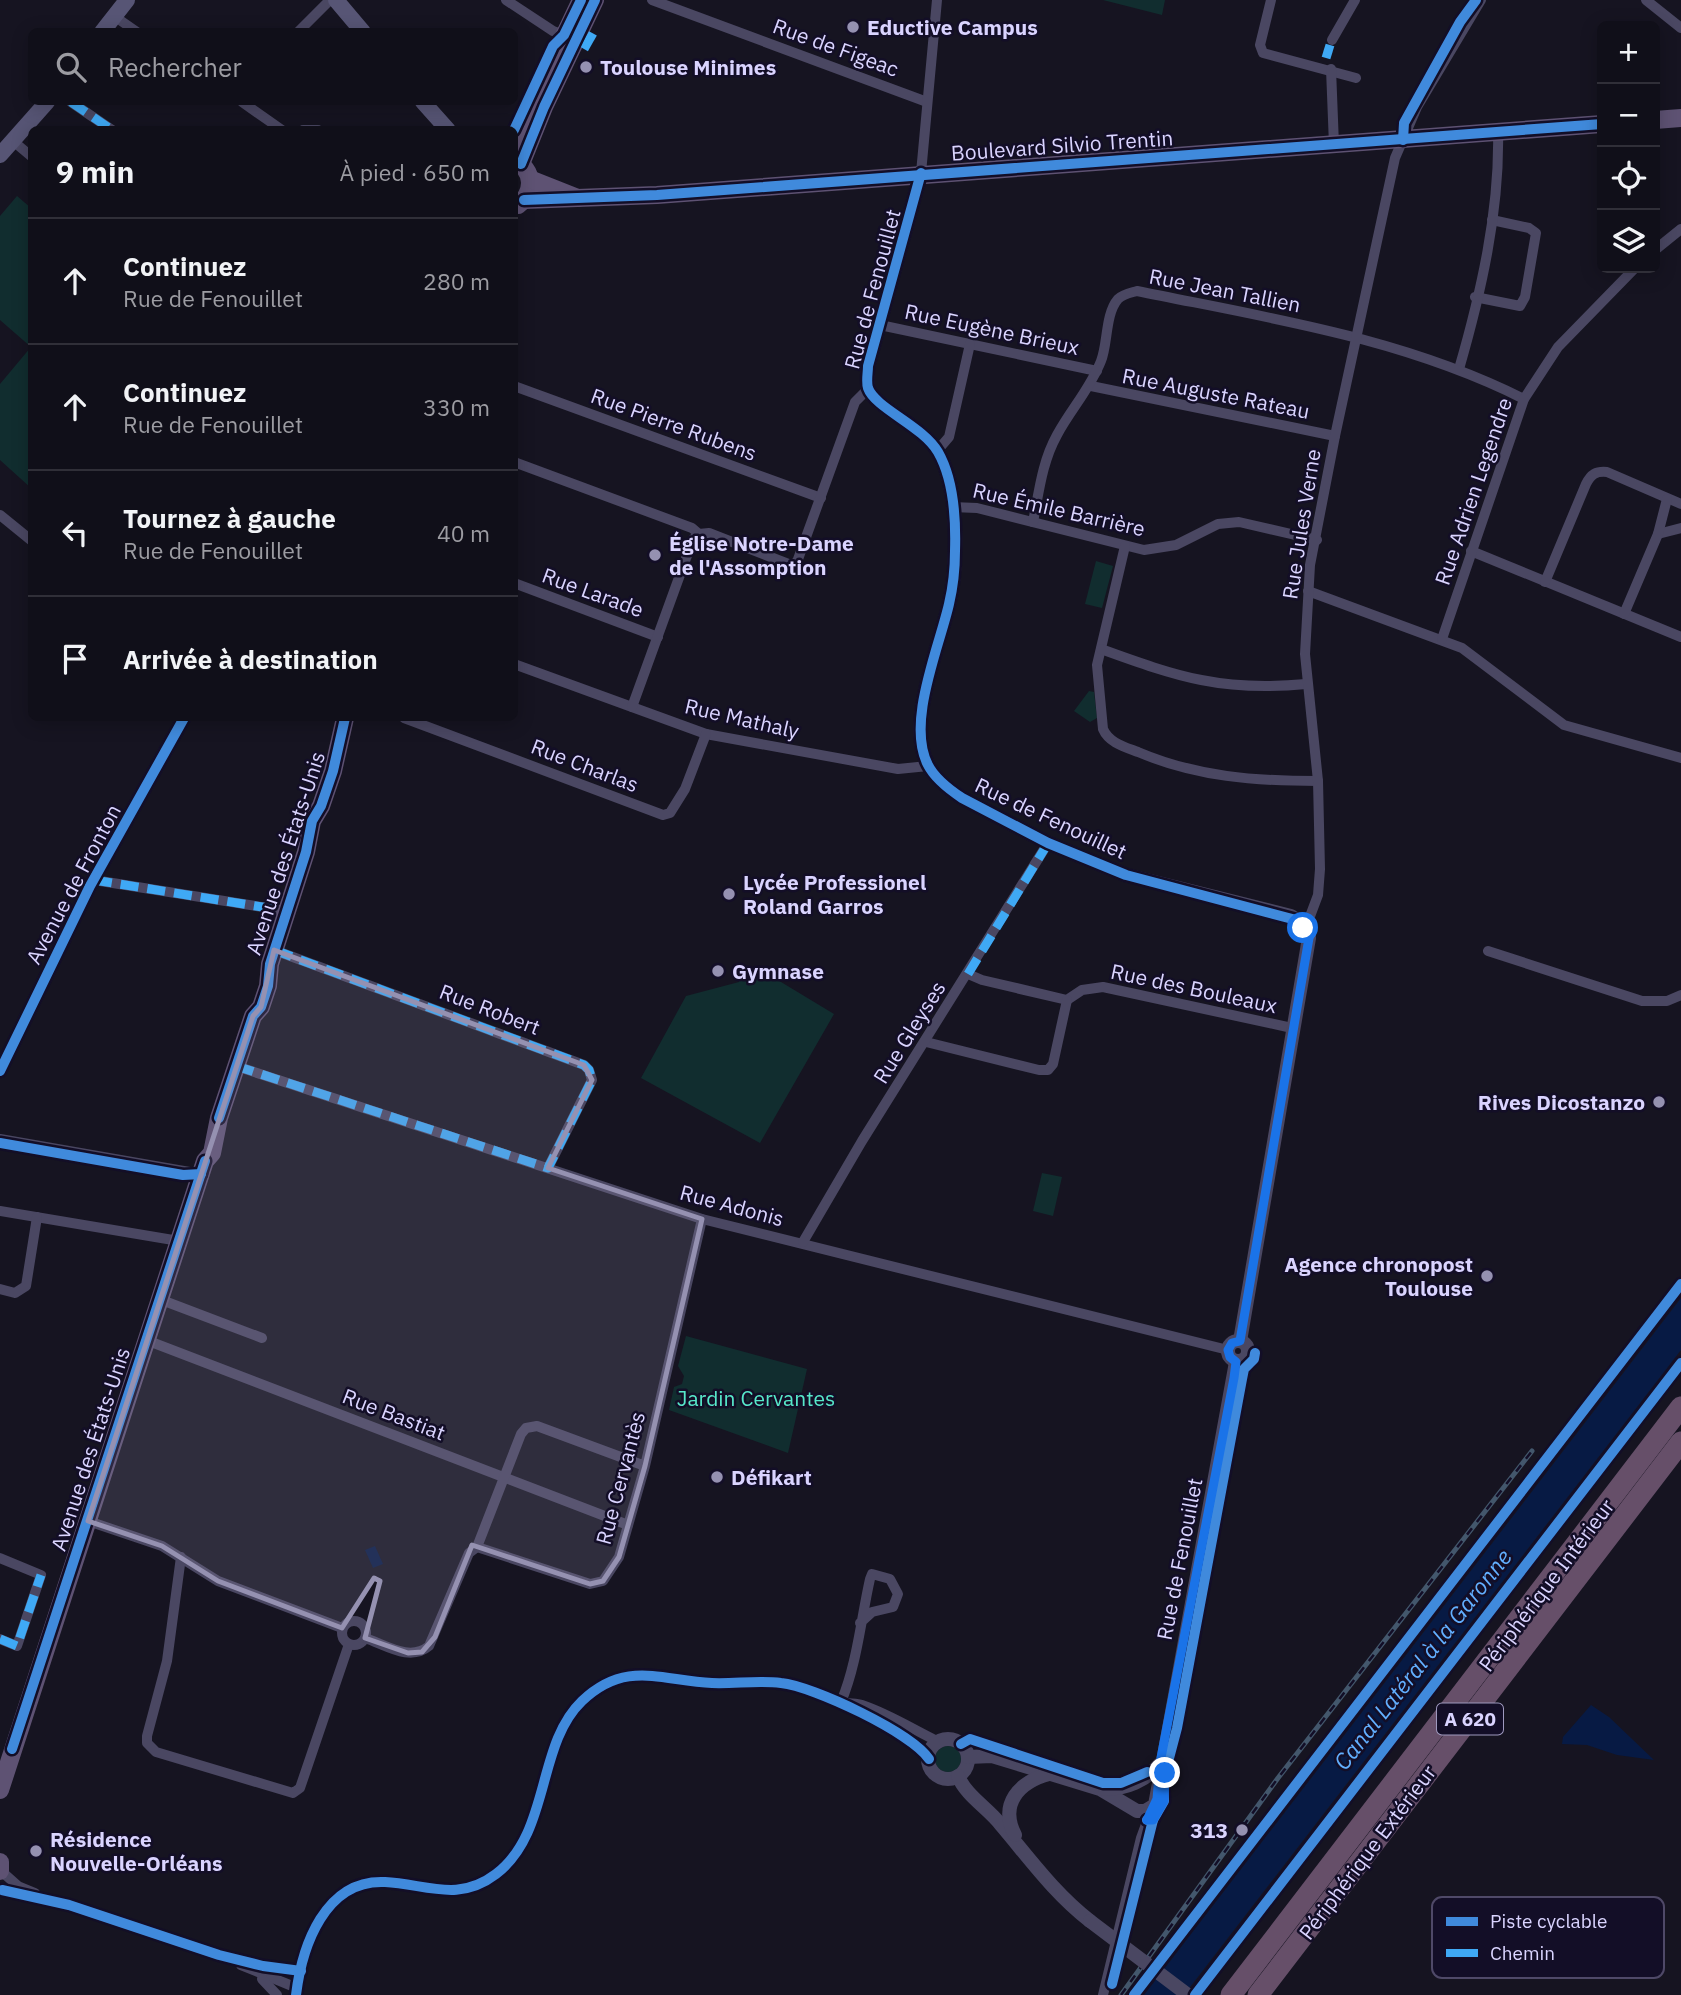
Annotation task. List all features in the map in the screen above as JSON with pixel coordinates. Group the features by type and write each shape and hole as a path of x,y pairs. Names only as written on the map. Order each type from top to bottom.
{"highway":[{"name":"Périphérique Intérieur","path":"1231,1995 1681,1407"},
{"name":"Périphérique Extérieur","path":"1258,1995 1681,1442"}],"main road":[{"path":"105,28 127,0"},
{"path":"336,0 360,28"},
{"path":"518,207 529,191 522,168 570,38 581,0"},
{"path":"518,135 570,38 595,0"},
{"path":"0,155 44,105"},
{"path":"426,105 444,126"},
{"path":"1660,120 1681,118"},
{"name":"Boulevard Silvio Trentin","path":"518,208 578,198 657,195 921,173 1597,124"},
{"name":"Boulevard Silvio Trentin","path":"522,168 578,198"},
{"name":"Avenue des États-Unis","path":"0,1790 203,1168 204,1150 212,1127 219,1118 253,1016 252,1007 258,984 268,971 306,852 312,821 321,806 340,746 338,737 344,721"},
{"name":"Avenue des États-Unis","path":"340,746 347,740 354,721"},
{"path":"0,1862 0,1870"}],"street":[{"path":"302,28 330,0"},
{"path":"506,0 570,38"},
{"name":"Rue de Figeac","path":"652,0 927,102"},
{"path":"921,173 937,0"},
{"path":"1271,0 1261,45 1263,53 1331,69 1356,78"},
{"path":"1332,40 1355,0"},
{"name":"Rue Jules Verne","path":"1305,922 1318,895 1320,869 1318,781 1306,684 1308,591 1335,436 1381,221 1403,140 1417,107 1451,45 1481,0"},
{"path":"1646,0 1681,28"},
{"path":"114,16 131,28"},
{"path":"1331,69 1334,145"},
{"path":"75,105 106,126"},
{"path":"246,105 276,126"},
{"path":"1459,369 1492,220 1497,187 1498,131"},
{"path":"13,141 28,154"},
{"name":"Rue de Fenouillet","path":"921,173 869,366 868,389 877,400 924,433 937,451 951,489 955,551 950,600 925,691 922,716 928,766 948,788 962,798 1048,843 1126,875 1305,922 1309,938 1160,1763 1157,1799 1141,1838 1103,1995"},
{"path":"1475,298 1520,306 1525,297 1536,233 1529,228 1492,220"},
{"path":"1660,246 1681,229"},
{"name":"Rue Adrien Legendre","path":"1442,639 1524,398 1558,347 1630,273"},
{"name":"Rue Jean Tallien","path":"1033,522 1042,473 1052,446 1091,386 1117,300 1137,291 1357,337"},
{"name":"Rue Eugène Brieux","path":"880,325 1097,371"},
{"path":"1357,337 1459,369 1524,398"},
{"path":"937,451 949,437 970,344"},
{"name":"Rue Auguste Rateau","path":"1091,386 1335,436"},
{"name":"Rue Pierre Rubens","path":"518,387 821,498"},
{"path":"632,707 693,539 699,534 709,533 791,565 797,562 855,402 868,389"},
{"path":"518,463 692,528 699,534"},
{"path":"1545,582 1590,476 1598,472 1608,472 1681,505"},
{"path":"1624,614 1658,534 1667,499"},
{"name":"Rue Émile Barrière","path":"952,507 977,508 1125,546 1162,549 1206,528 1239,522 1317,540"},
{"path":"0,515 28,538"},
{"path":"1658,534 1681,528"},
{"path":"1125,546 1096,675 1103,729 1107,737 1119,744 1206,775 1255,780 1318,781"},
{"path":"1471,551 1681,637"},
{"name":"Rue Larade","path":"518,584 659,637"},
{"path":"1308,591 1442,639 1476,657 1564,725 1681,758"},
{"path":"1101,649 1167,673 1226,687 1261,689 1306,684"},
{"name":"Rue Mathaly","path":"518,665 706,734 898,769 928,766"},
{"name":"Avenue de Fronton","path":"0,1071 94,880 182,721"},
{"name":"Rue Charlas","path":"412,721 663,815 670,813 685,789 706,734"},
{"name":"Rue Gleyses","path":"803,1242 862,1141 1048,843"},
{"path":"94,880 287,911"},
{"name":"Rue Robert","path":"274,950 584,1065 592,1080 548,1168"},
{"path":"1488,951 1642,1001 1667,1001 1681,996"},
{"path":"926,1042 1039,1070 1048,1070 1053,1064 1066,1000 968,974"},
{"name":"Rue des Bouleaux","path":"1066,1000 1082,990 1103,987 1292,1028"},
{"name":"Rue Adonis","path":"236,1066 702,1219 1235,1351"},
{"path":"0,1139 203,1168"},
{"path":"0,1211 178,1241"},
{"path":"0,1289 15,1293 26,1286 37,1217"},
{"name":"Rue Cervantès","path":"477,1547 590,1584 603,1581 619,1558 645,1466 702,1219"},
{"path":"159,1299 262,1338"},
{"name":"Rue Bastiat","path":"146,1340 628,1525"},
{"path":"365,1637 408,1653 418,1654 429,1646 469,1553 477,1547 521,1434 526,1428 537,1426 645,1466"},
{"path":"88,1521 162,1546 218,1581 342,1628"},
{"path":"181,1557 167,1661 147,1737 147,1743 156,1752 293,1793 300,1788 349,1644"},
{"path":"0,1558 41,1575 17,1646 0,1639"},
{"path":"843,1702 848,1685 860,1623 872,1574 890,1579 898,1594 893,1607 872,1612 860,1623"},
{"path":"348,1622 359,1622 365,1627 365,1637 360,1643 349,1644 343,1639 342,1628 348,1622"},
{"path":"219,1955 297,1991 320,1916 337,1898 350,1890 385,1882 449,1891 489,1879 510,1861 528,1834 567,1722 581,1702 620,1678 645,1674 713,1683 783,1683 843,1702 861,1704 939,1741"},
{"path":"843,1702 920,1747 929,1759 932,1770 940,1777 958,1776 966,1768 968,1757 959,1742 948,1739 939,1741 932,1747 929,1759"},
{"path":"968,1757 992,1756 1100,1790 1131,1807 1145,1811 1152,1808"},
{"path":"1134,1784 1160,1763"},
{"path":"1023,1852 1012,1829 1009,1808 1013,1798 1025,1784 1049,1774"},
{"path":"958,1776 965,1788 1001,1824 1056,1892 1188,1995"},
{"path":"1100,1790 1151,1783 1156,1789"},
{"name":"Rue de Fenouillet","path":"1134,1784 1126,1798 1141,1838"},
{"path":"0,1870 18,1886 53,1901 219,1955 301,1972"},
{"path":"0,1890 53,1901"},
{"path":"254,1972 277,1995"}],"highlighted area":[{"path":"274,950 584,1065 592,1080 548,1168 702,1219 645,1466 619,1557 603,1581 590,1584 472,1545 435,1637 422,1652 408,1653 365,1638 380,1581 374,1578 342,1628 218,1581 162,1546 88,1521 253,1016 261,1007"}],"green space":[{"path":"1103,0 1165,0 1162,15"},
{"path":"17,196 28,205 28,344 0,320 0,216"},
{"path":"28,351 28,485 0,460 0,384"},
{"path":"1096,561 1113,566 1102,608 1085,604"},
{"path":"1089,691 1094,692 1097,718 1090,722 1074,711"},
{"path":"758,968 834,1014 760,1143 641,1078 686,996 739,982 738,977"},
{"path":"1042,1173 1062,1177 1053,1216 1033,1211"},
{"name":"Jardin Cervantes","path":"686,1336 807,1369 788,1453 669,1410 674,1387 682,1384 684,1376 678,1366"},
{"path":"948,1746 957,1750 961,1759 957,1768 948,1772 939,1768 935,1759 939,1750"}],"water":[{"name":"Canal Latéral à la Garonne","path":"1681,1298 1681,1350 1184,1995 1144,1995"},
{"path":"375,1546 383,1564 373,1568 365,1550"},
{"path":"1591,1705 1609,1717 1654,1760 1617,1755 1587,1745 1562,1744 1563,1737"}],"railway":[{"path":"1121,1995 1278,1778 1532,1451"}],"marked path":[{"path":"584,49 596,28"},
{"path":"1326,58 1330,45"},
{"path":"75,105 106,126"},
{"path":"968,974 1048,843"},
{"path":"94,880 287,911"},
{"path":"236,1066 548,1168 592,1080 584,1065 274,950"},
{"path":"0,1639 17,1646 41,1575"}],"cycle path":[{"path":"516,126 553,46 564,35 581,0"},
{"path":"521,164 544,107 595,0"},
{"path":"1403,140 1404,123 1460,22 1476,0"},
{"path":"524,200 657,195 1597,124"},
{"path":"921,173 868,366 867,380 872,395 922,434 938,452 948,475 953,500 953,584 922,707 922,748 928,765 948,788 962,798 1048,843 1126,875 1300,921"},
{"path":"0,1071 90,886 182,721"},
{"path":"219,1118 253,1016 261,1007 268,986 270,964 306,852 312,821 321,806 333,771 344,721"},
{"path":"0,1143 183,1175 201,1174"},
{"path":"12,1749 205,1161"},
{"path":"1134,1995 1681,1284"},
{"path":"1153,1820 1164,1801 1163,1781 1177,1728 1244,1369 1254,1359 1255,1353"},
{"path":"1195,1995 1681,1363"},
{"path":"296,1995 311,1937 320,1919 332,1904 347,1892 364,1884 385,1882 455,1890 482,1883 496,1874 514,1856 526,1835 567,1719 582,1701 614,1680 645,1676 712,1683 772,1682 796,1686 861,1712 883,1724 919,1748 929,1759"},
{"path":"961,1744 970,1739 1103,1783 1121,1783 1147,1772"},
{"path":"1112,1984 1153,1820 1147,1820"},
{"path":"2,1890 69,1905 219,1955 263,1966 301,1971"}],"place":[{"name":"Eductive Campus","path":"853,27"},
{"name":"Toulouse Minimes","path":"586,67"},
{"name":"Église Notre-Dame de l'Assomption","path":"655,555"},
{"name":"Lycée Professionel Roland Garros","path":"729,894"},
{"name":"Gymnase","path":"718,971"},
{"name":"Rives Dicostanzo","path":"1659,1102"},
{"name":"Agence chronopost Toulouse","path":"1487,1276"},
{"name":"Défikart","path":"717,1477"},
{"name":"313","path":"1242,1830"},
{"name":"Résidence Nouvelle-Orléans","path":"36,1851"}],"route":[{"path":"1165,1773 1162,1807 1153,1820 1147,1820 1157,1799 1160,1763 1234,1378 1236,1362 1228,1354 1228,1350 1232,1343 1240,1341 1309,938 1307,928 1303,928"}]}
